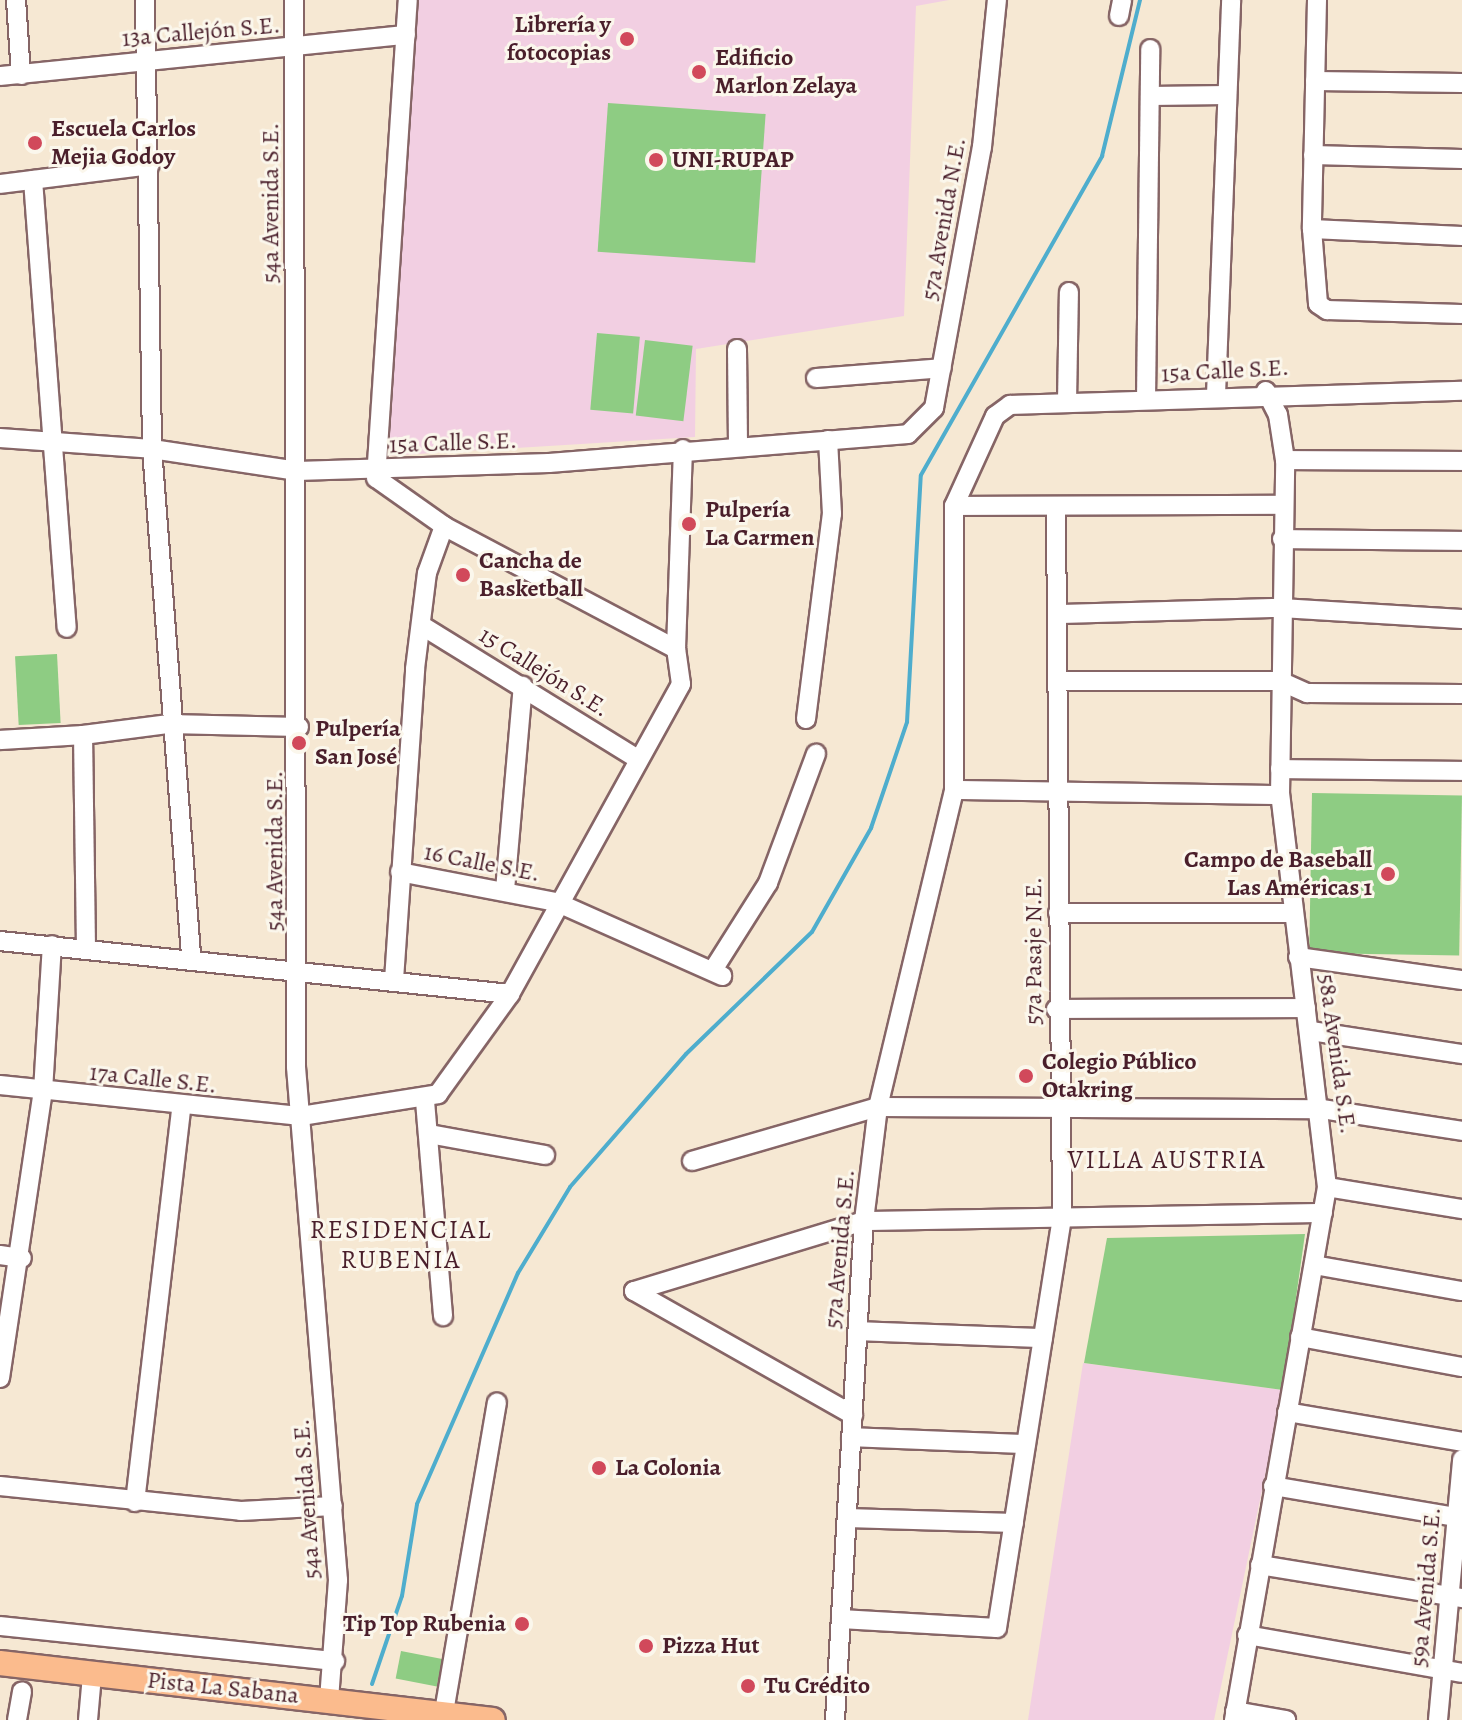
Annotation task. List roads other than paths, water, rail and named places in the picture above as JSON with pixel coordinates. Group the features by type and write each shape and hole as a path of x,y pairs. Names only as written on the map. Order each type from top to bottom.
{"main road":[{"name":"Pista La Sabana","path":"0,1663 329,1699 381,1712 444,1712 493,1720"}],"street":[{"path":"16,0 21,75"},
{"path":"145,0 150,165 152,449 169,724 191,955"},
{"name":"54a Avenida S.E.","path":"294,0 301,1116 333,1506 335,1661 329,1699"},
{"path":"408,0 376,478 444,526 676,649"},
{"name":"57a Avenida N.E.","path":"908,434 934,408 982,147 997,0"},
{"path":"1216,395 1231,0"},
{"path":"1317,0 1312,229 1318,304 1327,310 1462,314"},
{"name":"13a Callejón S.E.","path":"0,76 406,35"},
{"path":"1146,400 1150,49"},
{"path":"1315,81 1462,83"},
{"path":"1150,96 1227,95"},
{"path":"1313,155 1462,159"},
{"path":"0,184 150,165"},
{"path":"33,180 67,628"},
{"path":"1312,229 1462,236"},
{"path":"1067,402 1069,292"},
{"path":"737,349 738,446"},
{"path":"816,378 942,368"},
{"name":"15a Calle S.E.","path":"954,506 995,416 1010,405 1146,400 1266,391 1462,391"},
{"name":"58a Avenida S.E.","path":"1234,1716 1327,1187 1322,1109 1292,913 1280,795 1285,460 1278,415 1266,391"},
{"name":"15a Calle S.E.","path":"0,438 152,449 297,471 375,470 908,434"},
{"path":"806,719 832,514 828,440"},
{"path":"443,1316 425,1101 450,1085 510,994 556,902 681,684 676,649 683,449"},
{"path":"1285,460 1462,461"},
{"path":"1280,795 954,790 954,506 1056,509 1283,505"},
{"name":"57a Pasaje N.E.","path":"841,1619 997,1628 1062,1216 1056,1009 1061,614 1056,509"},
{"path":"394,980 400,872 427,573 444,526"},
{"path":"1282,539 1462,541"},
{"path":"1061,614 1281,608 1462,619"},
{"name":"15 Callejón S.E.","path":"424,627 638,759"},
{"path":"1060,681 1280,681 1307,693 1462,694"},
{"path":"505,890 523,686"},
{"path":"0,740 83,735 169,724 299,727"},
{"path":"83,735 86,948"},
{"name":"16 Calle S.E.","path":"400,872 556,902 718,973 768,883 816,754"},
{"path":"1280,769 1462,771"},
{"name":"57a Avenida S.E.","path":"835,1720 864,1221 878,1107 954,790"},
{"path":"1058,913 1292,913"},
{"path":"0,941 191,955 510,994"},
{"path":"0,1378 22,1258 43,1091 52,945"},
{"path":"1298,957 1462,980"},
{"path":"1056,1009 1306,1008"},
{"path":"1311,1031 1462,1054"},
{"name":"17a Calle S.E.","path":"0,1085 181,1108 301,1116 425,1101"},
{"path":"692,1161 878,1107 1322,1109 1462,1131"},
{"path":"135,1502 181,1108"},
{"path":"429,1134 545,1155"},
{"path":"1327,1187 1462,1209"},
{"path":"853,1415 634,1291 864,1221 1323,1213"},
{"path":"0,1255 22,1258"},
{"path":"1314,1265 1462,1291"},
{"path":"858,1331 1043,1338"},
{"path":"1300,1337 1462,1367"},
{"path":"444,1712 497,1403"},
{"path":"1287,1412 1462,1442"},
{"path":"851,1437 1026,1444"},
{"name":"59a Avenida S.E.","path":"1438,1720 1443,1669 1456,1597 1462,1459"},
{"path":"0,1486 241,1511 333,1506"},
{"path":"1273,1486 1459,1518"},
{"path":"847,1518 1014,1523"},
{"path":"1260,1565 1456,1597"},
{"path":"0,1626 335,1661"},
{"path":"1247,1635 1462,1673"},
{"path":"88,1720 92,1675"},
{"path":"17,1720 22,1691"},
{"path":"1234,1716 1286,1720"}],"waterway":[{"path":"372,1684 402,1596 417,1504 518,1273 570,1187 686,1054 812,932 871,828 907,722 921,475 1102,156 1140,0"}],"place":[{"name":"Librería y fotocopias","path":"627,39"},
{"name":"Edificio Marlon Zelaya","path":"699,72"},
{"name":"Escuela Carlos Mejia Godoy","path":"35,143"},
{"name":"UNI-RUPAP","path":"656,160"},
{"name":"Pulpería La Carmen","path":"689,524"},
{"name":"Cancha de Basketball","path":"463,575"},
{"name":"Pulpería San José","path":"299,743"},
{"name":"Campo de Baseball Las Américas 1","path":"1388,874"},
{"name":"Colegio Público Otakring","path":"1026,1076"},
{"name":"La Colonia","path":"599,1468"},
{"name":"Tip Top Rubenia","path":"522,1624"},
{"name":"Pizza Hut","path":"646,1646"},
{"name":"Tu Crédito","path":"748,1686"}],"district":[{"name":"VILLA AUSTRIA","path":"1167,1160"},
{"name":"RESIDENCIAL RUBENIA","path":"401,1245"}]}
